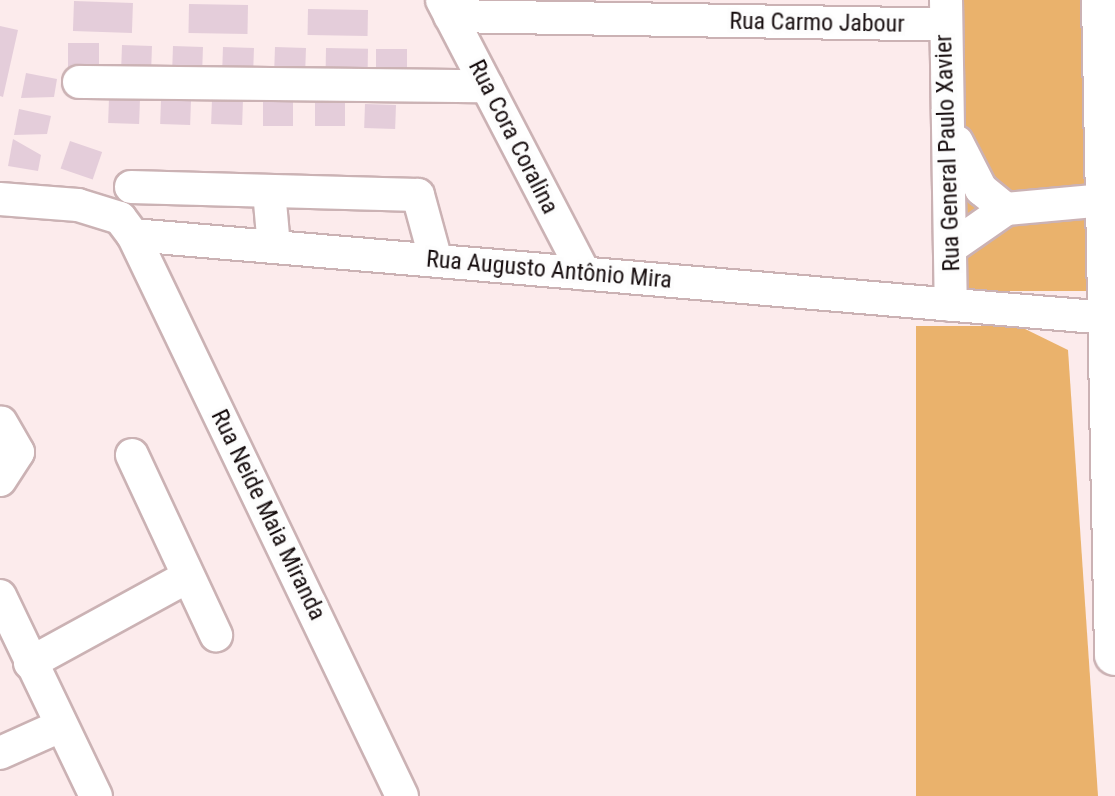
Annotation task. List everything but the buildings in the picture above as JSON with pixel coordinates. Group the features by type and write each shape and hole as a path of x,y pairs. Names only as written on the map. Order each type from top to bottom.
{"main road":[{"path":"1102,0 1110,201 1107,318 1115,655"}],"street":[{"name":"Rua Carmo Jabour","path":"446,8 945,13"},
{"name":"Rua Cora Coralina","path":"446,8 584,273"},
{"name":"Rua General Paulo Xavier","path":"945,13 952,132 951,305"},
{"path":"79,82 487,86"},
{"path":"952,132 981,189 1006,209"},
{"path":"131,187 418,195 436,261"},
{"path":"269,191 274,247"},
{"path":"0,199 78,205 120,218 133,235"},
{"path":"953,246 1006,209 1110,201"},
{"name":"Rua Augusto Antônio Mira","path":"133,235 1107,318"},
{"name":"Rua Neide Maia Miranda","path":"133,235 402,796"},
{"path":"0,480 18,452 1,423"},
{"path":"132,455 185,578 216,635"},
{"path":"30,663 185,578"},
{"path":"0,596 58,727 96,796"},
{"path":"0,753 58,727"}],"shaded area":[{"path":"957,0 1086,0 1086,291 957,291"},
{"path":"916,326 1019,326 1068,350 1098,796 916,796"}]}
